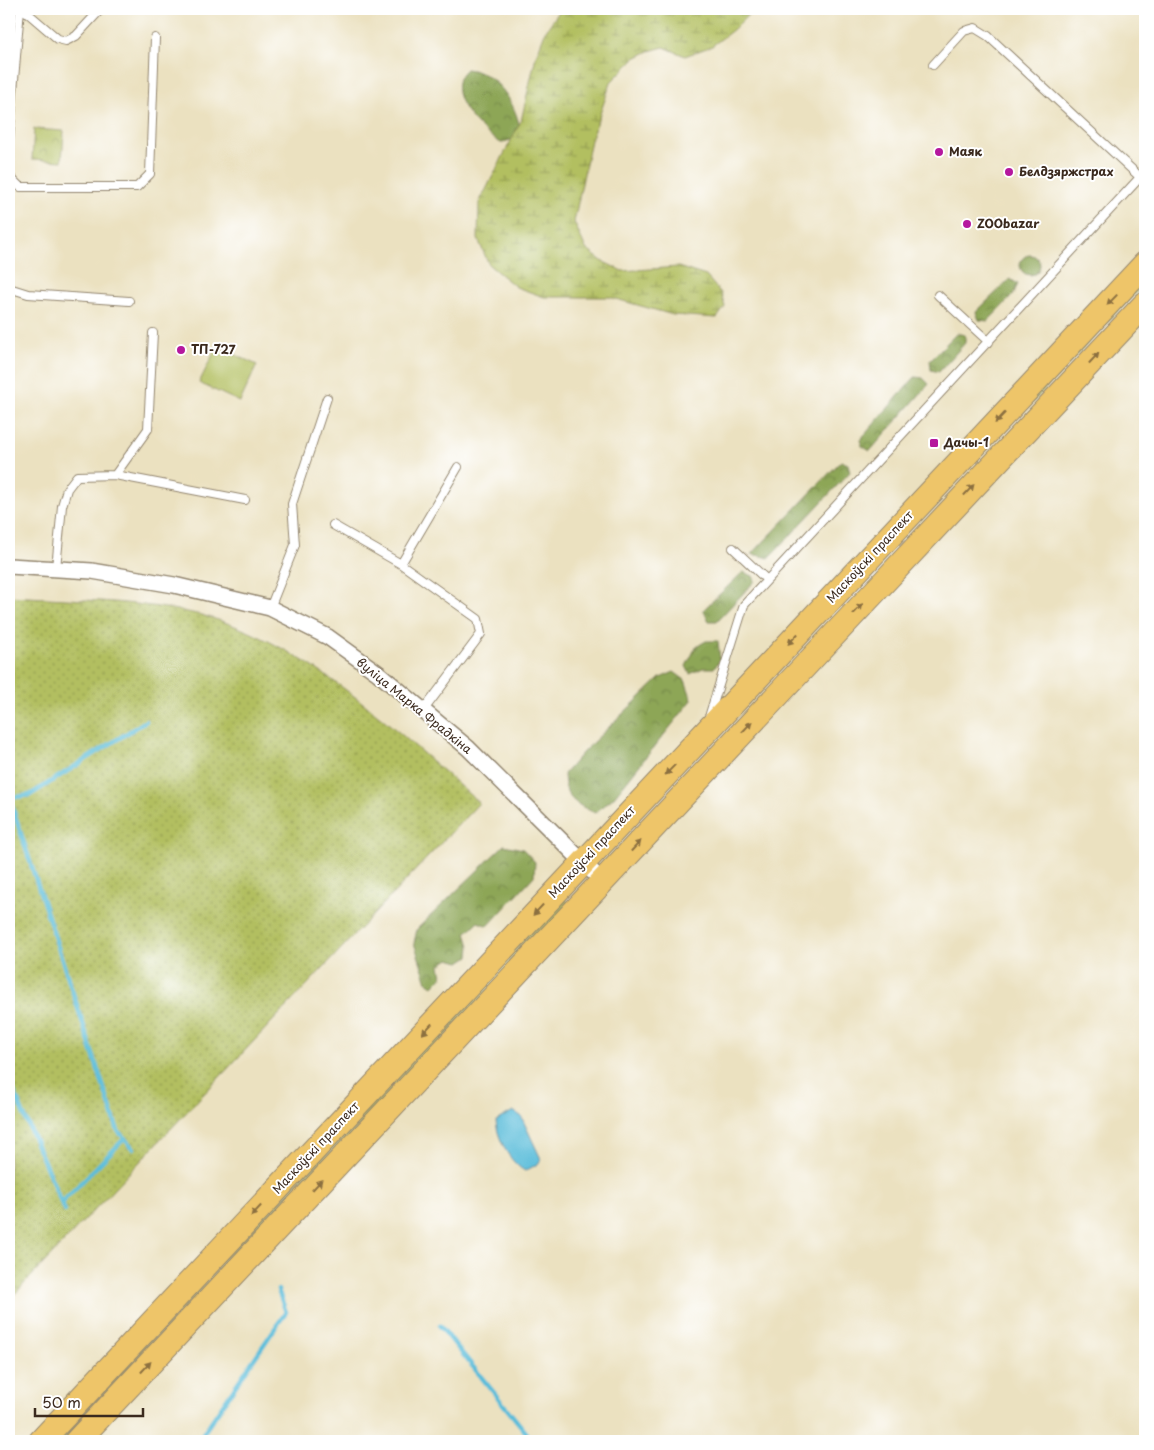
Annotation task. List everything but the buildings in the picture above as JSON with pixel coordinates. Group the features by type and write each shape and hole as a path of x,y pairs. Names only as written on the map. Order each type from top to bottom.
{"main road":[{"name":"Маскоўскі праспект","path":"41,1441 1145,264"},
{"path":"77,1441 1145,304"}],"street":[{"name":"вуліца Марка Фрадкіна","path":"9,566 56,568 174,585 270,608 328,637 378,673 468,748 603,882"}],"lane":[{"path":"22,9 58,39 66,41 76,36 101,9"},
{"path":"9,139 22,9"},
{"path":"704,734 744,605 990,342 1143,174 988,36 975,28 964,31 933,65"},
{"path":"9,176 20,187 137,187 150,174 155,38"},
{"path":"9,295 9,288 28,294 129,301"},
{"path":"938,295 990,342"},
{"path":"115,475 148,429 153,332"},
{"path":"270,608 295,545 292,504 327,398"},
{"path":"401,564 458,467"},
{"path":"56,568 61,515 67,489 77,476 115,475 244,500"},
{"path":"333,525 401,564 478,619 481,634 423,710"},
{"path":"733,548 767,580"}],"green space":[{"path":"561,9 754,9 734,29 712,46 685,56 664,47 649,51 635,58 611,82 591,140 574,222 586,249 602,261 622,271 678,267 706,276 721,293 725,307 717,318 673,315 609,297 544,297 516,287 489,265 478,239 479,203 521,121 536,56 546,30"},
{"path":"466,69 477,71 486,76 502,89 513,107 520,128 513,139 501,143 483,130 466,110 460,99 458,89 459,78"},
{"path":"34,129 64,131 62,161 32,159"},
{"path":"1030,255 1037,258 1040,265 1037,272 1030,275 1023,272 1020,265 1023,258"},
{"path":"1145,276 1145,283 1032,403 1029,399"},
{"path":"1010,279 1018,284 1013,295 988,321 979,320 976,312"},
{"path":"957,333 965,335 965,343 939,372 931,370 930,360"},
{"path":"217,346 257,365 240,402 199,383"},
{"path":"915,377 923,378 929,384 870,451 862,446 860,440"},
{"path":"841,461 848,464 850,472 769,558 752,554"},
{"path":"743,572 753,576 755,581 717,621 709,621 703,610"},
{"path":"9,596 105,601 153,606 201,615 240,628 278,646 350,693 417,748 479,803 9,1300"},
{"path":"706,641 718,641 720,660 714,668 703,668 690,674 686,666 696,647"},
{"path":"674,672 685,680 692,700 614,797 595,813 576,803 566,789 564,774 584,751 660,678"},
{"path":"504,845 523,849 535,862 534,876 488,926 478,922 466,933 470,946 469,956 460,962 449,959 440,965 442,977 433,986 427,982 414,943 417,929"},
{"path":"561,896 570,904 65,1441 49,1441"}],"water":[{"path":"513,1111 521,1116 541,1159 538,1164 525,1171 509,1156 497,1128 496,1121"}],"waterway":[{"path":"9,798 30,795 146,721"},
{"path":"9,797 118,1131 133,1148"},
{"path":"9,1080 65,1211"},
{"path":"61,1203 125,1138"},
{"path":"198,1441 286,1312 278,1290"},
{"path":"440,1326 533,1441"}],"place":[{"name":"Маяк","path":"939,152"},
{"name":"Белдзяржстрах","path":"1009,172"},
{"name":"ZOObazar","path":"967,224"},
{"name":"ТП-727","path":"181,350"},
{"name":"Дачы-1","path":"934,443"}]}
